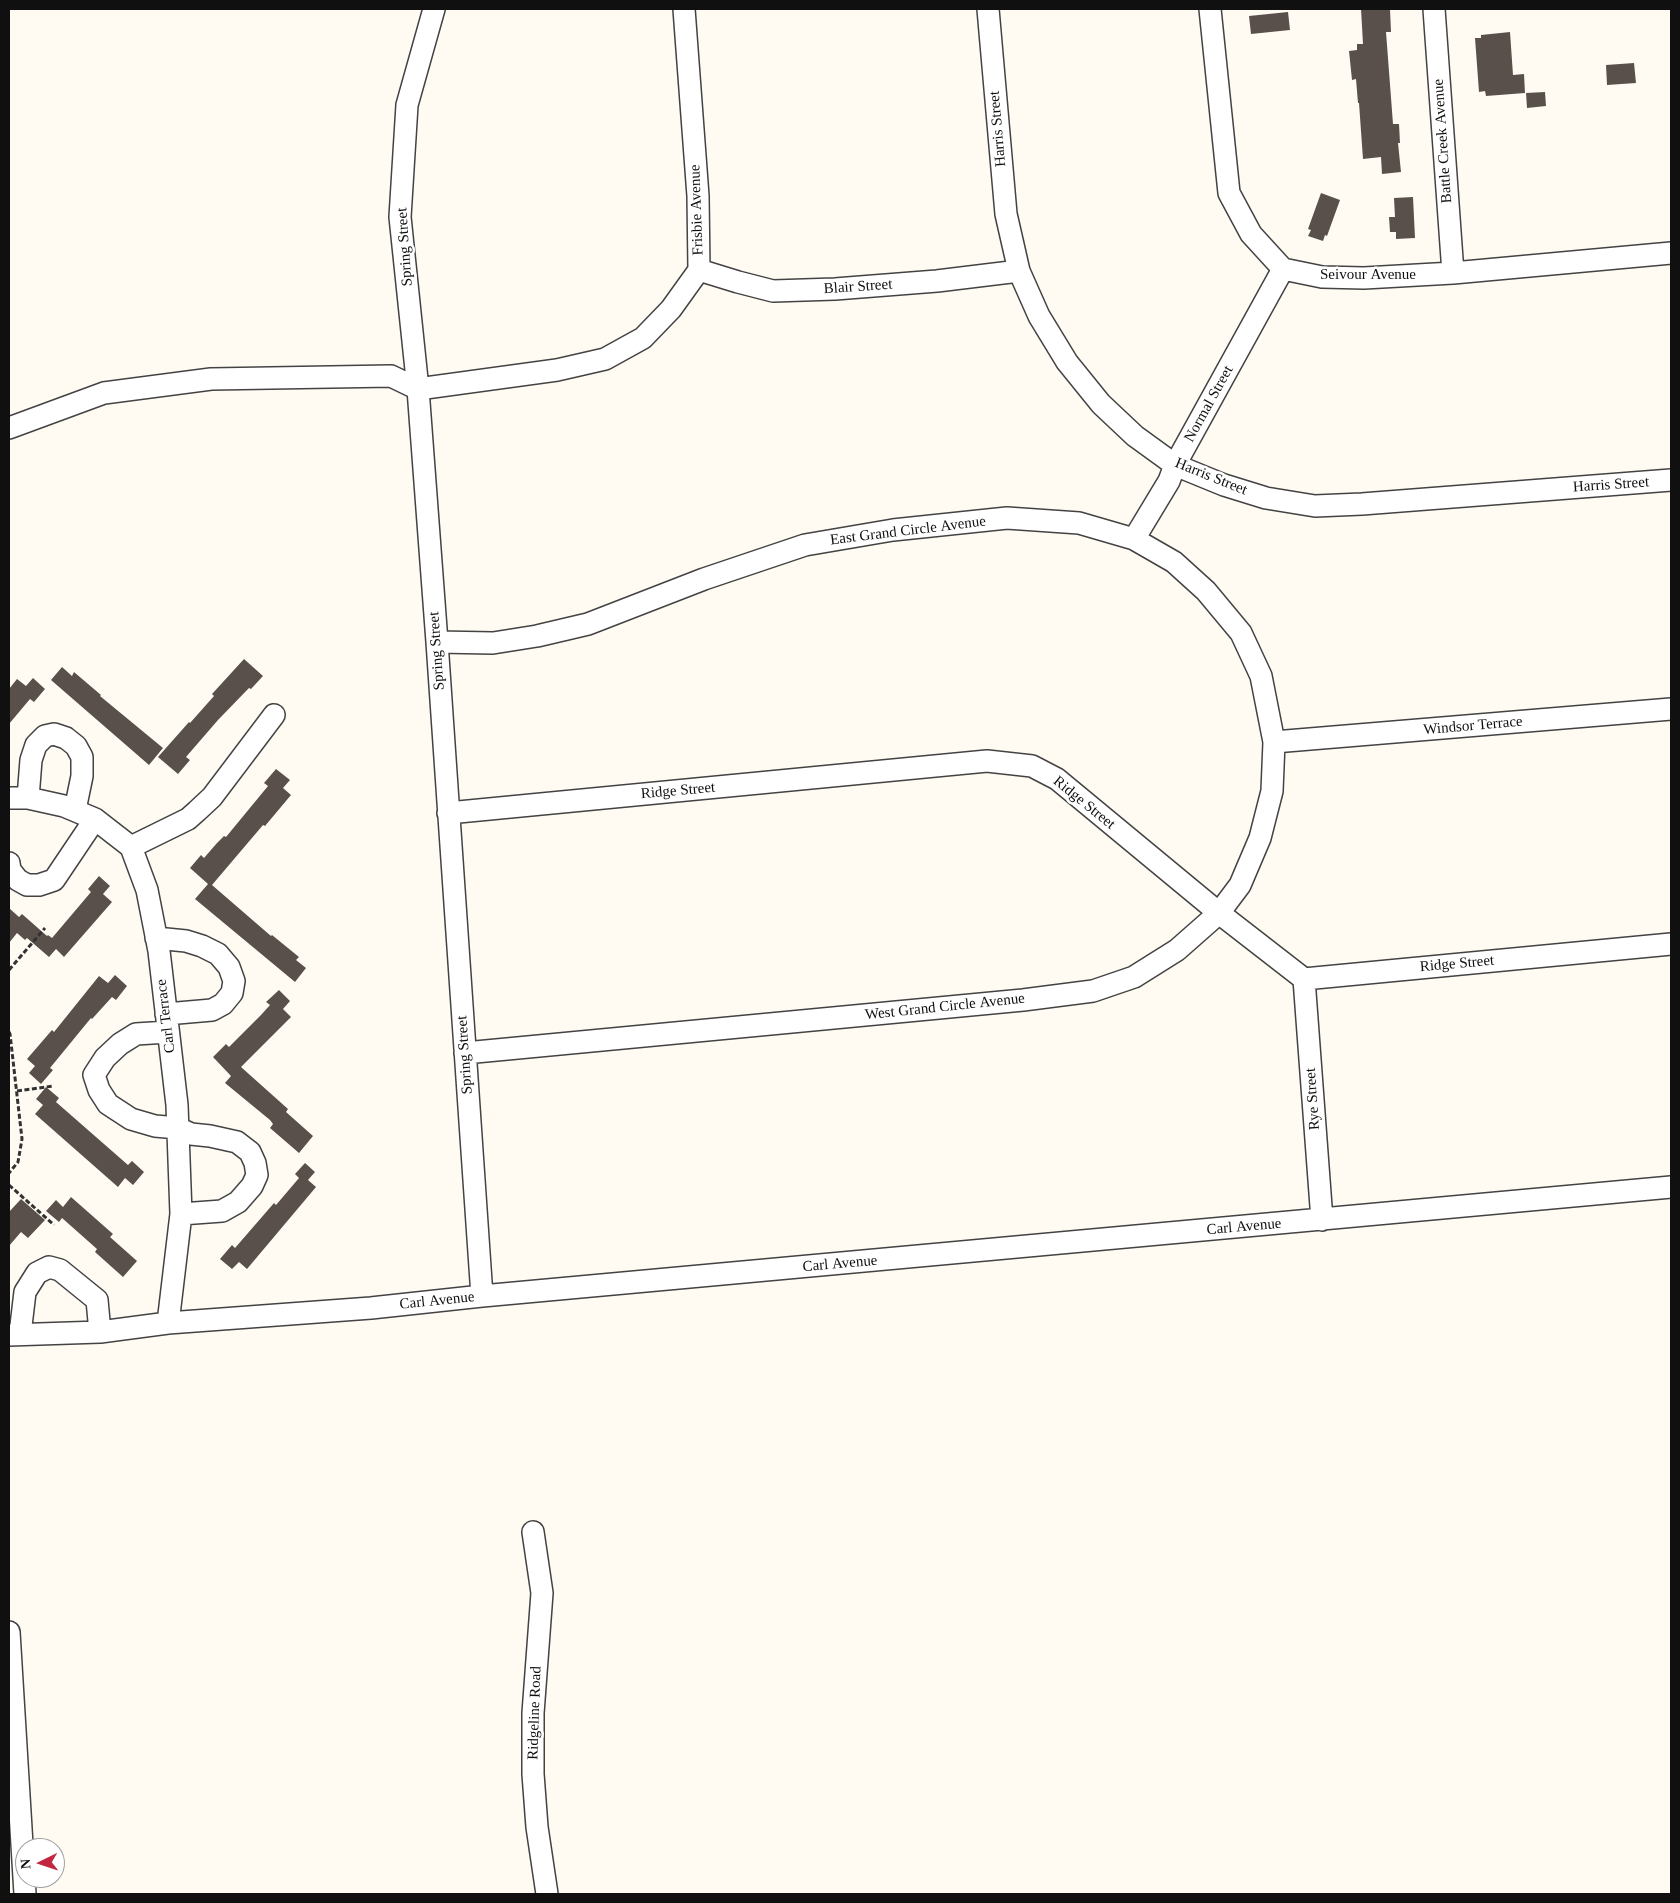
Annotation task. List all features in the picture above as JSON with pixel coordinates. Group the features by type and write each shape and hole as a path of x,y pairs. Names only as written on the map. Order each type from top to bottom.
{"street":[{"name":"Spring Street","path":"434,9 407,105 400,217 418,389 482,1296"},
{"name":"Frisbie Avenue","path":"418,389 557,370 605,359 643,338 671,309 699,270 698,196 684,9"},
{"name":"Harris Street","path":"988,9 1006,214 1019,271 1039,316 1066,362 1100,404 1136,436 1175,465 1224,485 1266,498 1315,506 1671,480"},
{"path":"1210,9 1229,193 1251,234 1283,269"},
{"name":"Battle Creek Avenue","path":"1434,9 1453,273"},
{"name":"Seivour Avenue","path":"1283,269 1322,277 1364,278 1453,273 1671,253"},
{"name":"Normal Street","path":"1134,539 1169,482 1175,465 1283,269"},
{"name":"Blair Street","path":"699,270 773,291 835,289 937,281 1019,271"},
{"path":"9,428 104,393 211,379 391,376 418,389"},
{"name":"East Grand Circle Avenue","path":"437,642 493,643 537,636 588,624 704,580 805,545 893,530 1007,518 1079,523 1134,539 1174,562 1206,591 1241,633 1261,676 1274,742"},
{"name":"Windsor Terrace","path":"1274,742 1671,709"},
{"path":"75,810 82,776 82,757 76,746 66,738 54,734 45,736 36,745 18,798 64,806 75,810 95,819 131,847 188,819 197,812 212,796 274,715"},
{"name":"West Grand Circle Avenue","path":"465,1053 1023,1000 1093,991 1134,977 1177,950 1219,914 1240,886 1260,838 1272,791 1274,742"},
{"name":"Ridge Street","path":"448,813 987,761 1032,766 1057,779 1219,914 1304,979 1671,944"},
{"path":"9,863 10,870 18,880 27,885 39,885 54,880 95,819"},
{"name":"Carl Terrace","path":"131,847 147,890 156,938 177,1105 181,1214 168,1323"},
{"path":"156,938 186,940 218,954 229,967 234,981 232,993 223,1004 212,1010 136,1034 120,1044 105,1058 94,1075 99,1090 108,1104 131,1119 155,1126 178,1128 191,1134 237,1142 250,1152 256,1163 257,1175 252,1186 238,1202 222,1211 181,1214"},
{"name":"Rye Street","path":"1304,979 1322,1220"},
{"name":"Carl Avenue","path":"14,1335 100,1332 168,1323 372,1308 482,1296 1671,1187"},
{"path":"14,1335 26,1292 37,1273 49,1267 60,1270 97,1300 100,1332"},
{"name":"Ridgeline Road","path":"532,1532 542,1593 533,1713 533,1774 537,1826 547,1894"},
{"path":"9,1632 25,1894"}],"path":[{"path":"9,970 45,928"},
{"path":"9,1032 22,1139 18,1162 9,1173"},
{"path":"17,1091 53,1086"},
{"path":"9,1185 54,1225"}],"building":[{"path":"1361,9 1390,9 1391,32 1386,32 1393,124 1399,124 1400,143 1398,143 1401,172 1382,174 1381,157 1363,159 1356,79 1352,80 1349,51 1357,50 1357,44 1363,44"},
{"path":"1288,12 1290,30 1251,34 1249,16"},
{"path":"1510,32 1513,75 1524,74 1525,93 1486,96 1485,91 1479,92 1475,38 1481,38 1481,35"},
{"path":"1634,63 1636,83 1607,85 1606,65"},
{"path":"1545,92 1546,106 1527,108 1526,93"},
{"path":"1321,193 1340,200 1327,236 1325,235 1323,241 1308,236 1311,230 1308,229"},
{"path":"1413,197 1415,238 1396,239 1396,232 1390,232 1389,217 1395,217 1394,198"},
{"path":"244,659 263,676 218,720 186,757 190,760 178,774 158,757 214,696 212,694"},
{"path":"62,667 72,676 74,672 163,748 149,765 51,680"},
{"path":"33,678 45,689 34,702 30,699 9,724 9,689 17,679 26,686"},
{"path":"276,769 290,780 283,788 291,795 212,885 271,936 299,957 296,960 306,968 295,982 195,899 208,884 190,868 201,855 204,858 224,836 226,837 268,786 264,783"},
{"path":"99,876 110,886 103,894 112,902 64,957 56,949 49,957 27,938 25,940 17,933 9,943 9,908 19,917 22,914 47,936 52,938 91,892 88,889"},
{"path":"115,975 127,986 116,1000 112,997 91,1018 50,1068 53,1070 41,1084 29,1073 35,1066 27,1059 52,1030 54,1032 99,976 108,983"},
{"path":"279,990 290,1001 283,1009 291,1017 241,1067 288,1109 286,1112 313,1136 299,1153 270,1128 273,1124 270,1120 225,1083 231,1076 213,1057 226,1044 229,1047 261,1015 270,1005 266,1002"},
{"path":"46,1087 59,1098 56,1102 128,1165 132,1161 144,1172 133,1185 125,1178 118,1187 35,1114 43,1105 36,1099"},
{"path":"305,1163 315,1172 308,1180 316,1187 247,1269 239,1262 232,1269 220,1259 232,1245 235,1248 274,1203 276,1205 299,1178 295,1174"},
{"path":"71,1197 113,1234 110,1237 137,1261 123,1277 95,1252 97,1249 62,1218 59,1222 46,1211 56,1200 63,1207"},
{"path":"21,1199 45,1220 28,1238 21,1232 9,1246 9,1212"}]}
